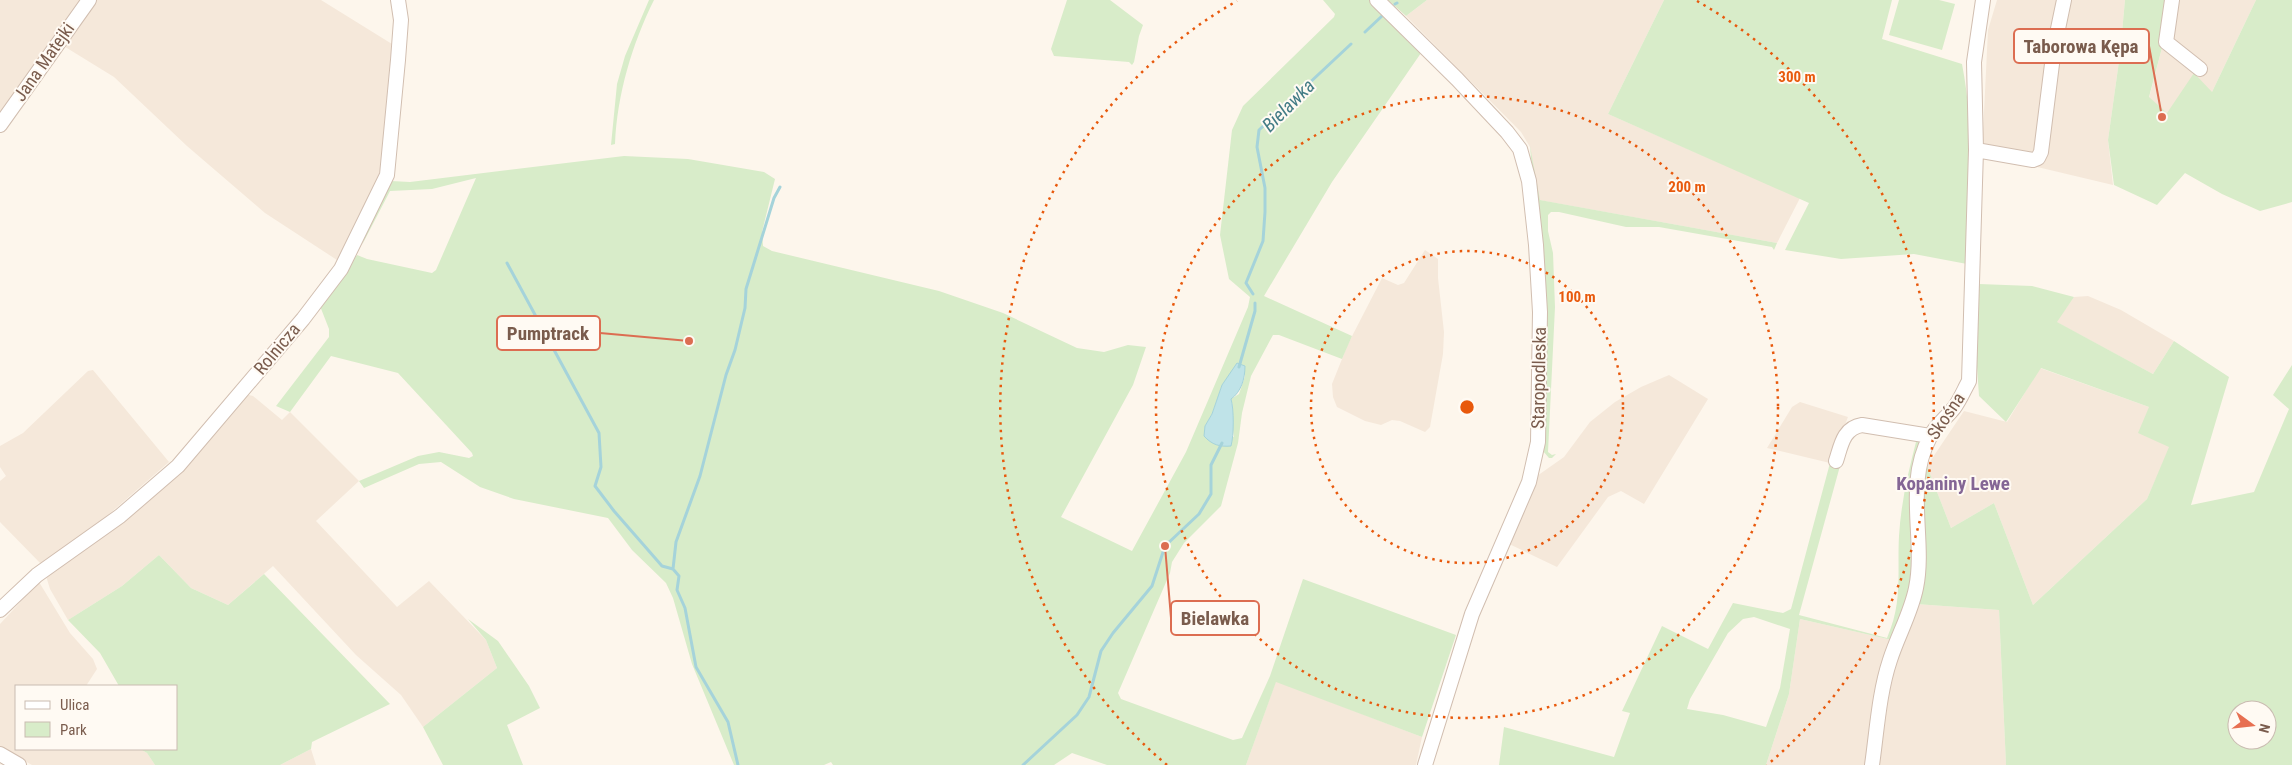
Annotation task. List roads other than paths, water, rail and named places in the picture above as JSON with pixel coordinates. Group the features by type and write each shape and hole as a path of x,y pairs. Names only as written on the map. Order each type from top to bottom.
{"street":[{"name":"Jana Matejki","path":"0,124 89,0"},
{"name":"Rolnicza","path":"0,610 37,575 120,516 178,466 303,319 341,268 386,175 401,20 398,0"},
{"name":"Staropodleska","path":"1377,0 1508,132 1520,149 1529,181 1536,245 1540,312 1538,442 1529,482 1472,614 1425,765"},
{"name":"Skośna","path":"1872,765 1884,682 1890,660 1912,605 1917,585 1915,513 1919,472 1930,436 1954,407 1969,382 1976,150 1974,62 1983,0"},
{"path":"1976,150 2033,160 2038,158 2041,152 2054,48 2064,0"},
{"path":"2172,0 2166,42 2200,69"},
{"path":"1836,461 1847,431 1854,426 1862,425 1930,436"},
{"path":"0,754 18,765"}],"water":[{"path":"1237,363 1245,366 1245,371 1240,389 1231,399 1233,435 1231,446 1220,446 1210,442 1204,436 1205,426 1212,414 1222,385"}],"waterway":[{"name":"Bielawka","path":"1365,32 1382,16"},
{"name":"Bielawka","path":"1253,294 1246,283 1263,241 1265,212 1265,188 1257,147 1259,130 1351,44"},
{"path":"738,765 728,722 696,667 685,608 677,590 679,576 673,569 676,542 700,476 726,375 735,350 745,308 746,289 774,198 780,187"},
{"path":"507,263 599,433 601,467 595,486 662,566 673,569"},
{"name":"Bielawka","path":"1239,367 1255,311 1255,303"},
{"name":"Bielawka","path":"1023,765 1077,715 1089,697 1101,651 1113,633 1152,586 1165,546 1199,514 1211,494 1211,465 1222,443"}],"place":[{"name":"Taborowa Kępa","path":"2162,117"},
{"name":"Pumptrack","path":"689,341"},
{"name":"Bielawka","path":"1165,546"}],"district":[{"name":"Kopaniny Lewe","path":"1953,483"}]}
